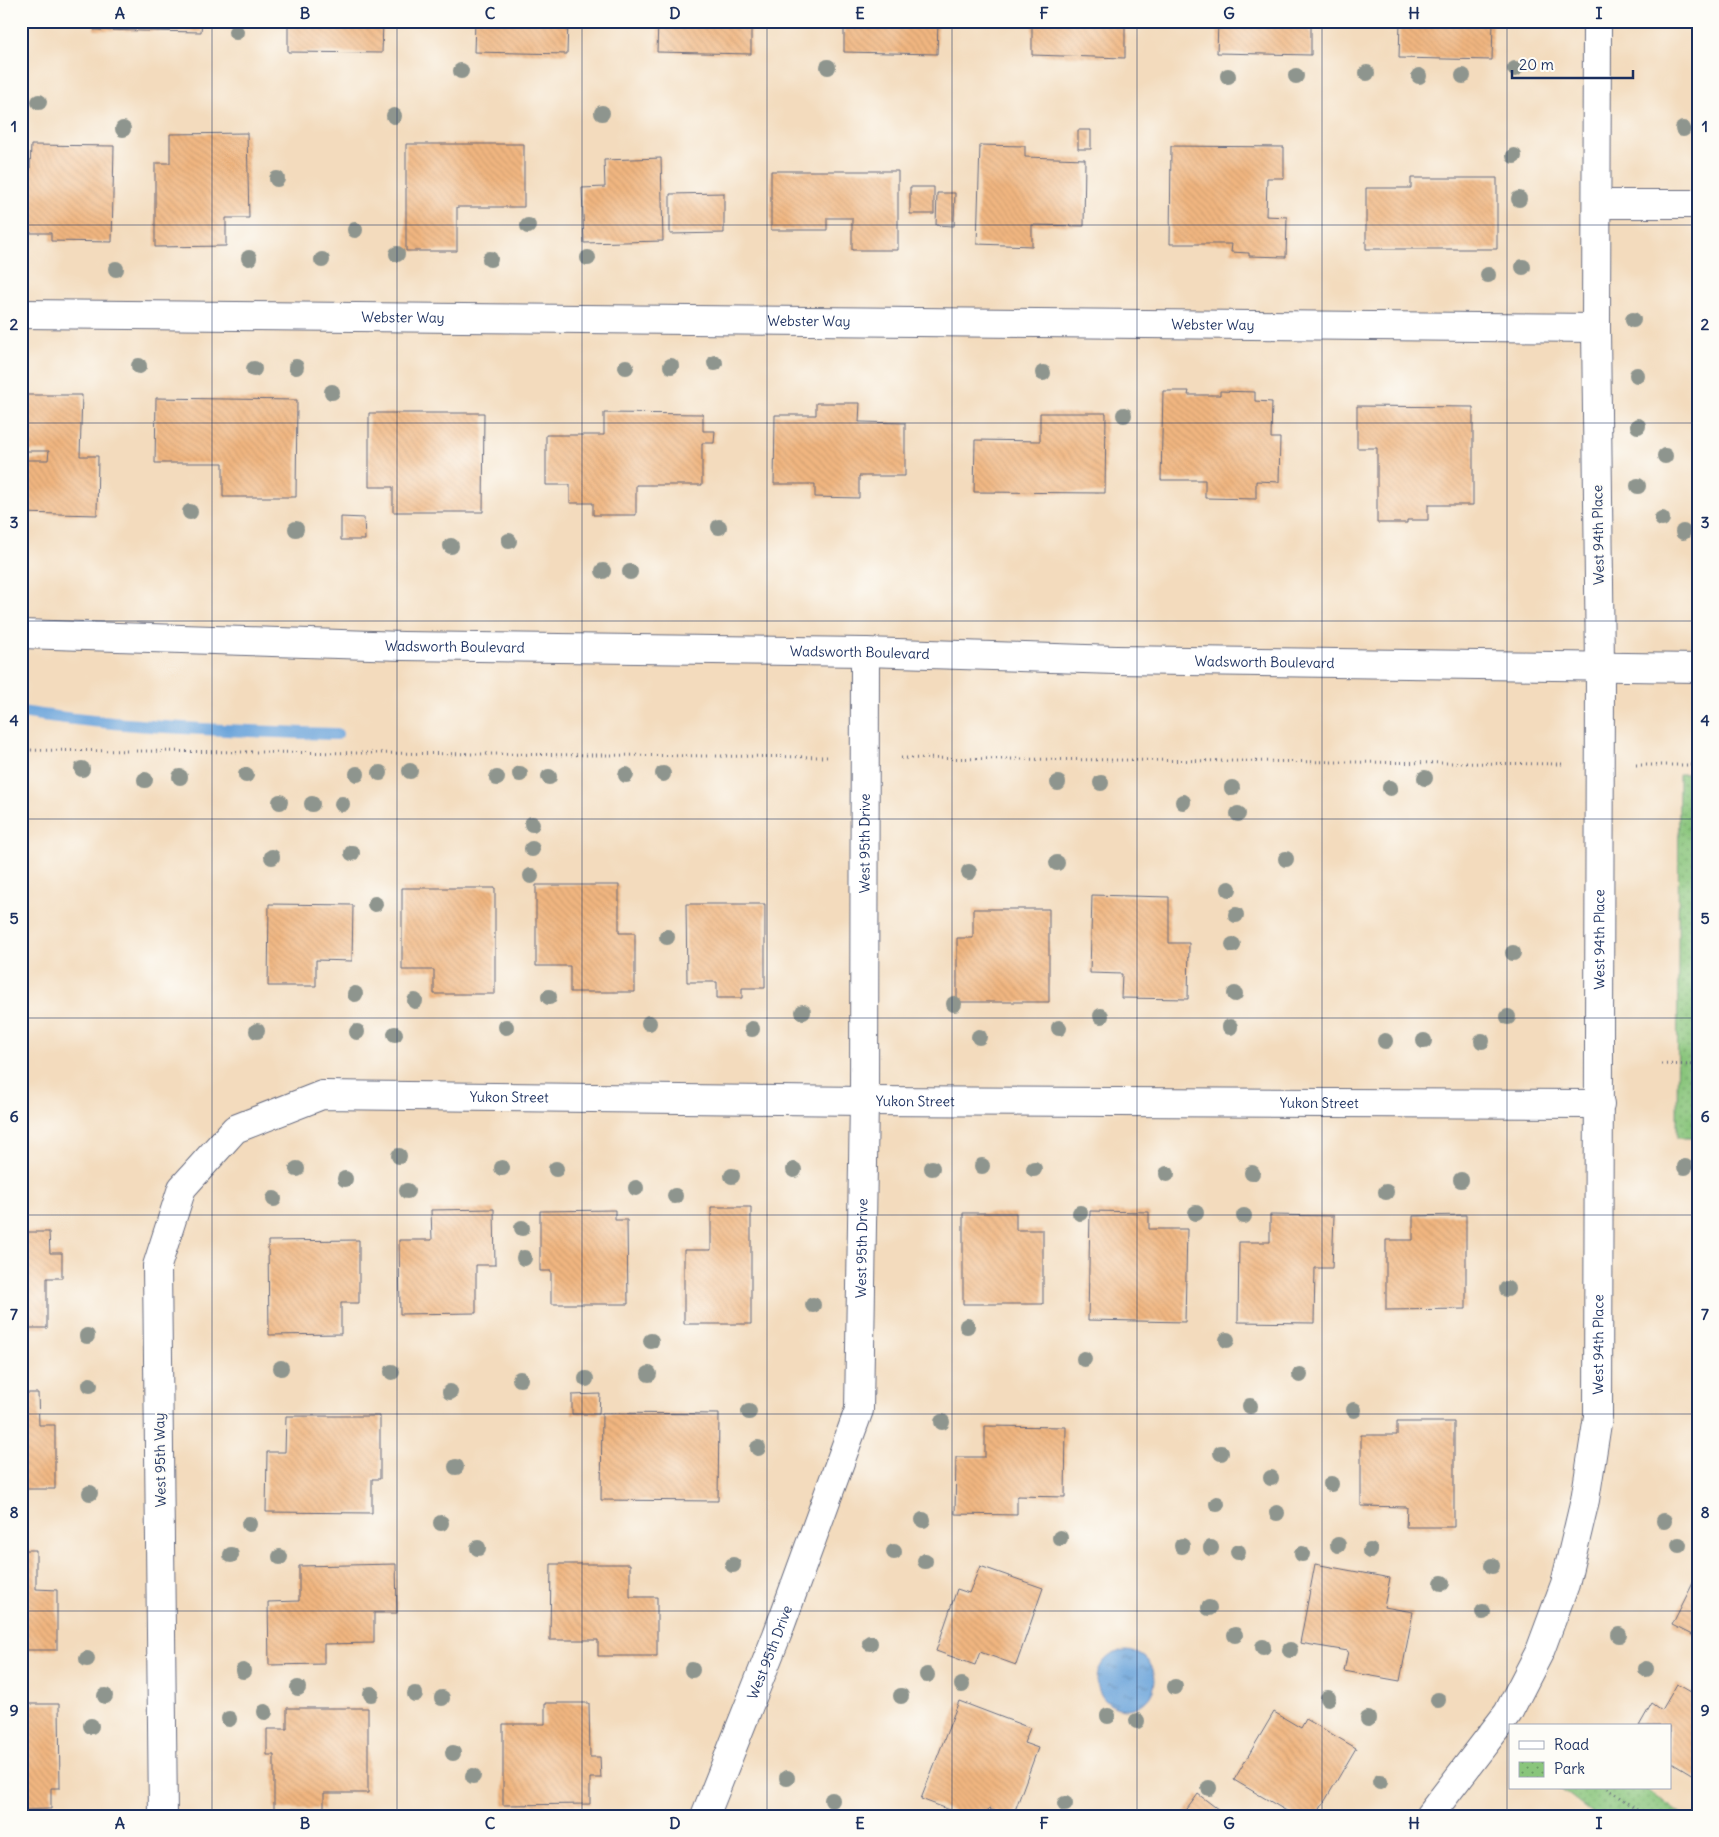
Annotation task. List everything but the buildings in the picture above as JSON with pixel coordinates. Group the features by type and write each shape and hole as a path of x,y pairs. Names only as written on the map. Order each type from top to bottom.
{"street":[{"name":"West 94th Place","path":"1429,1816 1508,1713 1540,1651 1564,1584 1586,1500 1598,1417 1600,667 1596,328 1597,21"},
{"path":"1597,204 1698,204"},
{"name":"Webster Way","path":"21,314 1596,328"},
{"name":"Wadsworth Boulevard","path":"21,634 403,646 865,652 1116,660 1698,668"},
{"name":"West 95th Drive","path":"704,1816 777,1635 859,1410 864,1101 865,652"},
{"name":"Yukon Street","path":"235,1129 322,1096 864,1101 1600,1104"},
{"name":"West 95th Way","path":"164,1816 157,1266 182,1188 235,1129"}],"path":[{"path":"1661,1064 1698,1066"},
{"path":"1611,1790 1645,1816"}],"green space":[{"path":"1679,774 1698,774 1698,1138 1677,1138"},
{"path":"1562,1790 1648,1790 1683,1816 1595,1816"}],"water":[{"path":"1126,1651 1137,1653 1150,1664 1155,1680 1153,1691 1142,1704 1126,1709 1115,1707 1102,1696 1097,1680 1099,1669 1110,1656"}],"waterway":[{"path":"21,712 139,725 337,734"}]}
